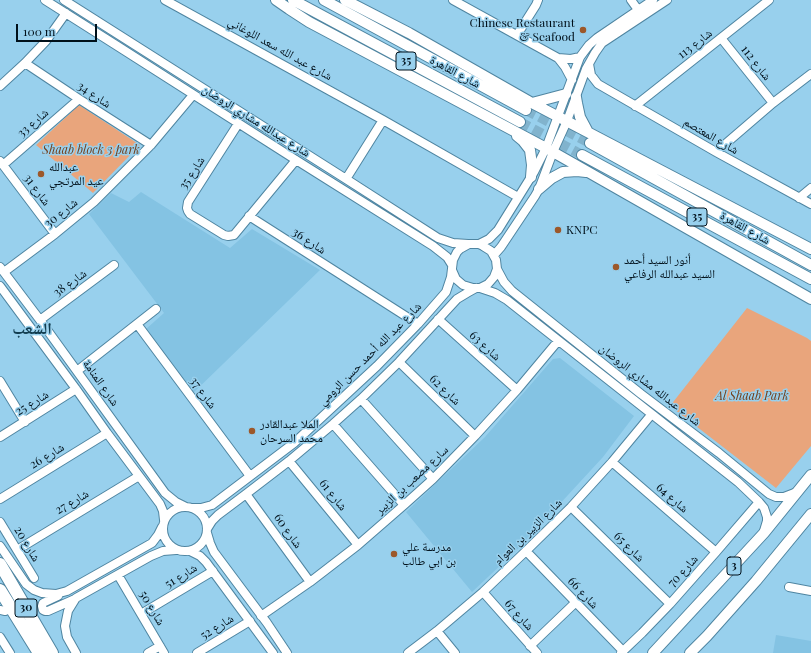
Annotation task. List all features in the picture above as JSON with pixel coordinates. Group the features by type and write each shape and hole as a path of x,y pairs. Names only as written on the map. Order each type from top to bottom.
{"highway":[{"name":"30","path":"0,564 52,653"},
{"name":"30","path":"0,590 39,653"},
{"path":"2,608 30,653"}],"main road":[{"path":"276,0 309,22 549,150 811,299"},
{"name":"شارع القاهرة","path":"293,0 520,122"},
{"name":"شارع القاهرة","path":"324,0 529,106"},
{"path":"345,0 409,33 529,106 563,118 668,175 811,249"},
{"path":"529,106 571,95 577,103 580,117 588,132"},
{"path":"510,129 530,150 532,165 531,177"},
{"name":"شارع القاهرة","path":"590,143 811,265"},
{"name":"شارع القاهرة","path":"582,155 811,280"},
{"path":"539,188 563,172 577,171 588,173"},
{"name":"3","path":"653,653 764,533 811,475"},
{"name":"3","path":"690,653 756,581 811,514"}],"street":[{"name":"شارع عبدالله مشاري الروضان","path":"45,0 238,124 433,246 447,257 452,268"},
{"name":"شارع عبدالله مشاري الروضان","path":"64,0 438,238 453,243 469,244"},
{"name":"شارع عبد الله سعد اللوغاني","path":"164,0 383,120 518,197"},
{"path":"453,0 558,58 572,80"},
{"path":"517,35 538,0"},
{"path":"631,0 643,9"},
{"path":"571,95 581,85 589,63 602,43 653,0"},
{"path":"494,255 501,247 539,188 549,150 571,95 572,80 580,57 593,41 643,9 667,0"},
{"name":"شارع 113","path":"636,106 769,0"},
{"path":"0,86 25,63 50,36 66,13"},
{"name":"شارع 112","path":"721,38 773,103"},
{"path":"119,47 126,47 127,42 125,39"},
{"path":"136,58 134,53 135,50 139,49 145,51"},
{"path":"558,58 571,59 580,57"},
{"name":"شارع 34","path":"25,63 151,145"},
{"name":"شارع المعتصم","path":"589,63 593,78 602,86 716,152 811,204"},
{"path":"716,152 773,103 811,74"},
{"name":"شارع المعتصم","path":"581,85 602,86"},
{"name":"شارع 30","path":"2,270 55,234 94,202 151,145 193,95"},
{"name":"شارع 33","path":"1,163 79,99"},
{"path":"346,179 383,120"},
{"name":"شارع 35","path":"238,124 188,202 186,208 190,214 226,236 234,235 249,216"},
{"path":"479,244 489,239 498,230 549,150"},
{"path":"249,216 296,160"},
{"name":"شارع 31","path":"1,163 55,234"},
{"path":"799,198 811,188"},
{"path":"367,205 374,201 374,197"},
{"path":"380,213 380,209 387,205"},
{"name":"شارع 36","path":"249,216 418,324"},
{"path":"498,230 501,236 507,236"},
{"path":"433,246 438,244 438,238"},
{"path":"469,244 479,244 488,248 494,255 497,269 494,277 488,284 479,288 473,288 463,285 456,279 452,268 453,260 460,248 469,244"},
{"name":"شارع 38","path":"40,320 114,266"},
{"name":"شارع عبد الله أحمد حسن الرومي","path":"189,508 205,507 220,500 294,443 331,410 389,355 442,297 449,285 452,268"},
{"name":"شارع عبدالله مشاري الروضان","path":"497,269 504,282 515,294 747,475 769,494 776,497 787,496 800,490"},
{"name":"شارع المنامة","path":"2,270 65,354 165,493 176,502 189,508"},
{"name":"شارع المنامة","path":"0,286 155,498 162,509 163,523"},
{"name":"شارع عبدالله مشاري الروضان","path":"479,288 494,292 507,300 738,482 764,508 767,516 764,533"},
{"name":"شارع عبد الله أحمد حسن الرومي","path":"207,531 215,518 289,461 361,399 399,362 452,304 463,295 479,288"},
{"path":"442,297 446,294 451,295 453,299 452,304"},
{"path":"507,300 507,296 509,294 515,294"},
{"path":"77,371 156,309"},
{"name":"شارع 63","path":"438,319 517,390"},
{"name":"شارع 37","path":"137,324 250,476"},
{"path":"43,344 48,345 52,342 53,338"},
{"name":"سارع مصعب بن الزبير","path":"261,616 310,582 358,545 433,479 517,390 558,341"},
{"path":"54,360 56,355 60,353 65,354"},
{"name":"شارع 62","path":"399,362 475,436"},
{"path":"595,370 595,363 601,362"},
{"path":"0,381 25,422"},
{"name":"شارع 25","path":"0,437 76,389"},
{"name":"شارع عبد الله أحمد حسن الرومي","path":"361,399 433,479"},
{"name":"شارع الزبير بن العوام","path":"408,653 437,631 483,592 526,551 571,507 652,415"},
{"name":"شارع عبد الله أحمد حسن الرومي","path":"333,424 404,505"},
{"name":"شارع 26","path":"0,499 107,433"},
{"name":"شارع 61","path":"289,461 358,545"},
{"name":"شارع 64","path":"612,462 716,552"},
{"path":"738,482 746,480 747,475"},
{"name":"شارع 27","path":"17,550 139,476"},
{"path":"155,498 161,498 165,493"},
{"name":"شارع 60","path":"246,494 310,582"},
{"path":"220,500 220,506 226,509"},
{"name":"شارع 70","path":"622,652 670,604 759,502"},
{"name":"شارع 65","path":"571,507 670,604"},
{"path":"176,550 151,556 76,598 48,611 43,610 43,603 152,543 163,523 173,510 177,508 189,508 203,516 214,552 287,653"},
{"name":"شارع 20","path":"0,522 34,578"},
{"path":"163,523 162,532 165,541 172,548 185,552 198,548 204,541 207,531"},
{"path":"0,546 23,581 30,587 38,592 47,594 62,593"},
{"path":"147,546 151,547 153,550 151,556"},
{"path":"190,551 200,556 273,653"},
{"name":"شارع 66","path":"526,551 622,652"},
{"name":"شارع 51","path":"142,614 212,571"},
{"name":"شارع 50","path":"118,575 162,649"},
{"path":"789,587 811,591"},
{"name":"شارع 67","path":"483,592 537,653"},
{"path":"76,598 68,611 65,626 68,637 76,653"},
{"path":"530,646 576,602"},
{"name":"شارع 52","path":"197,653 250,621"},
{"path":"437,631 456,653"},
{"path":"0,637 10,653"},
{"path":"148,653 162,649"}],"shaded area":[{"path":"141,192 230,248 252,229 320,270 190,396 145,334 146,329 164,313 89,214 111,193 129,202"},
{"path":"560,358 634,416 603,457 521,546 472,592 406,512 485,437 553,359"},
{"path":"776,635 811,641 811,653 773,653"}],"green space":[{"name":"Shaab block 3 park","path":"79,105 140,145 93,193 36,145"},
{"name":"Al Shaab Park","path":"747,308 811,341 811,446 776,488 670,406"}],"tunnel":[{"path":"526,110 590,143"},
{"path":"520,122 582,155"}],"place":[{"name":"Chinese Restaurant & Seafood","path":"583,30"},
{"name":"عبدالله عيد المرتجي","path":"41,174"},
{"name":"KNPC","path":"558,230"},
{"name":"أنور السيد أحمد السيد عبدالله الرفاعي","path":"616,267"},
{"name":"الملا عبدالقادر محمد السرحان","path":"252,431"},
{"name":"مدرسة علي بن ابي طالب","path":"394,554"}],"district":[{"name":"الشعب","path":"32,329"}]}
